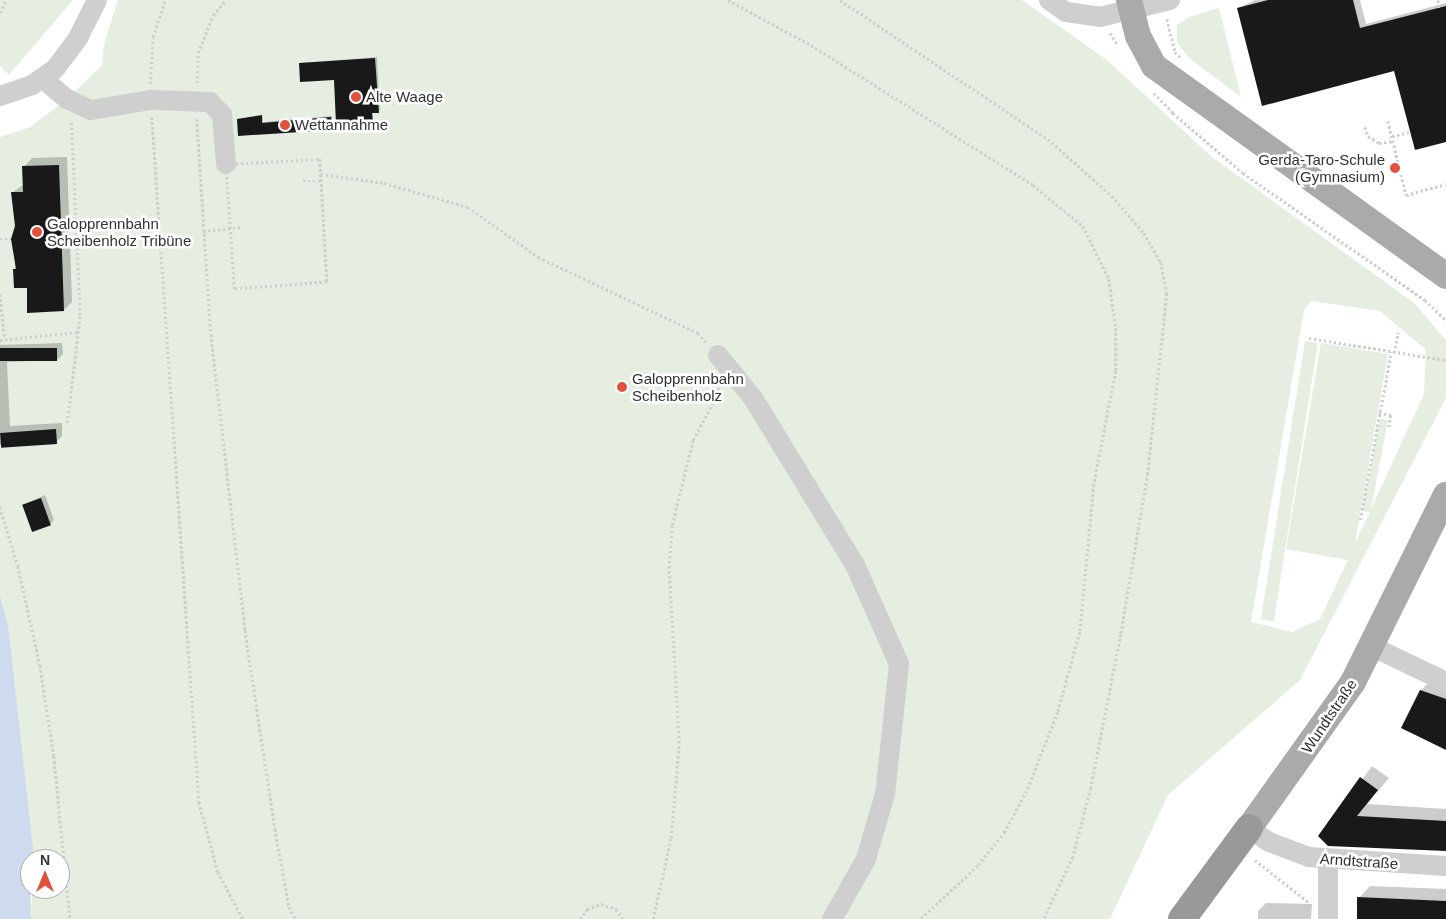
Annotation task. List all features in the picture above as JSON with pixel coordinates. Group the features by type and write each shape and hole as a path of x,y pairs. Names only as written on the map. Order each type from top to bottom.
{"highway":[{"name":"Wundtstraße","path":"1182,919 1249,828"}],"main road":[{"path":"1130,5 1140,42 1154,66 1445,278"},
{"name":"Wundtstraße","path":"1249,828 1336,710 1372,646 1446,495"}],"street":[{"path":"0,96 20,91 43,79 64,60 97,0"},
{"path":"1049,0 1066,12 1100,17 1130,5 1167,1"},
{"path":"43,79 67,99 91,110 151,100 210,102 222,115 226,164"},
{"path":"718,355 753,398 855,565 899,664 885,794 866,859 832,919"},
{"path":"1372,646 1446,682"},
{"name":"Arndtstraße","path":"1249,828 1269,842 1309,857 1328,860 1446,866"},
{"path":"1321,912 1328,860"}],"path":[{"path":"728,0 811,45 1034,185 1083,226 1109,279 1116,328 1116,371 1094,484 1080,632 1058,712 1026,792 1005,832 978,866 921,919"},
{"path":"840,0 1048,139 1112,196 1144,233 1162,262 1167,293 1148,473 1121,634 1091,788 1073,857 1044,919"},
{"path":"1438,0 1440,8"},
{"path":"0,13 6,1"},
{"path":"1167,1 1175,52 1186,63"},
{"path":"1100,17 1123,52"},
{"path":"1148,86 1173,113 1243,173 1425,300 1446,320"},
{"path":"1388,121 1406,195 1446,184"},
{"path":"67,423 80,316 71,122"},
{"path":"1365,126 1368,136 1379,143 1393,141"},
{"path":"1392,136 1410,132"},
{"path":"320,159 320,174 327,282 234,289 226,164 320,159"},
{"path":"320,174 384,183 468,207 538,257 698,333 718,355 717,395 693,440 672,525 669,568 679,743 671,838 653,919"},
{"path":"303,180 321,181"},
{"path":"159,212 200,802 218,872 244,919"},
{"path":"202,214 211,334 245,630 274,829 289,907 296,919"},
{"path":"203,231 242,227"},
{"path":"0,239 11,239"},
{"path":"0,294 5,339"},
{"path":"0,340 78,332"},
{"path":"1360,520 1379,413 1398,332"},
{"path":"1309,338 1392,353 1446,360"},
{"path":"1379,413 1391,415 1389,427"},
{"path":"0,507 18,566 40,665 54,756 70,919"},
{"path":"1255,860 1321,912"},
{"path":"580,919 587,909 601,904 616,909 623,919"}],"shaded area":[{"path":"0,0 73,0 9,75 0,66"},
{"name":"Galopprennbahn Scheibenholz","path":"118,0 1022,0 1107,60 1212,157 1414,303 1446,340 1446,398 1300,680 1168,795 1110,919 31,919 32,899 70,899 70,849 32,849 8,624 0,596 0,137 30,127 67,99 102,65 104,44","holes":["1311,301 1380,311 1426,350 1424,394 1371,509 1388,420 1380,418 1362,511 1370,512 1355,543 1388,354 1321,343 1286,549 1348,560 1320,619 1292,632 1251,622 1304,310"]},
{"path":"1219,8 1241,97 1190,59 1177,42 1177,25 1189,17"},
{"path":"1305,341 1318,343 1274,622 1261,620"}],"water":[{"path":"0,596 8,624 33,849 20,849 20,899 31,899 31,919 0,919"}],"building":[{"path":"1268,0 1353,0 1360,28 1446,6 1446,142 1415,150 1394,71 1262,106 1237,8"},
{"name":"Alte Waage","path":"375,58 379,113 372,113 373,122 336,124 334,80 300,82 299,63"},
{"name":"Wettannahme","path":"262,115 262,123 331,117 332,130 238,136 237,119"},
{"name":"Galopprennbahn Scheibenholz Tribüne","path":"59,165 64,311 27,313 27,288 14,288 13,269 16,269 11,239 15,226 11,192 23,192 22,166"},
{"path":"0,348 57,348 57,361 0,361"},
{"path":"56,429 57,444 1,448 0,433"},
{"path":"41,498 51,525 32,532 22,505"},
{"path":"1420,690 1446,699 1446,750 1401,728"},
{"path":"1360,777 1378,790 1357,816 1446,821 1446,851 1328,846 1318,836"},
{"path":"1357,897 1446,901 1446,919 1357,919"}],"place":[{"name":"Alte Waage","path":"356,97"},
{"name":"Wettannahme","path":"285,125"},
{"name":"Gerda-Taro-Schule (Gymnasium)","path":"1395,168"},
{"name":"Galopprennbahn Scheibenholz Tribüne","path":"37,232"},
{"name":"Galopprennbahn Scheibenholz","path":"622,387"}]}
